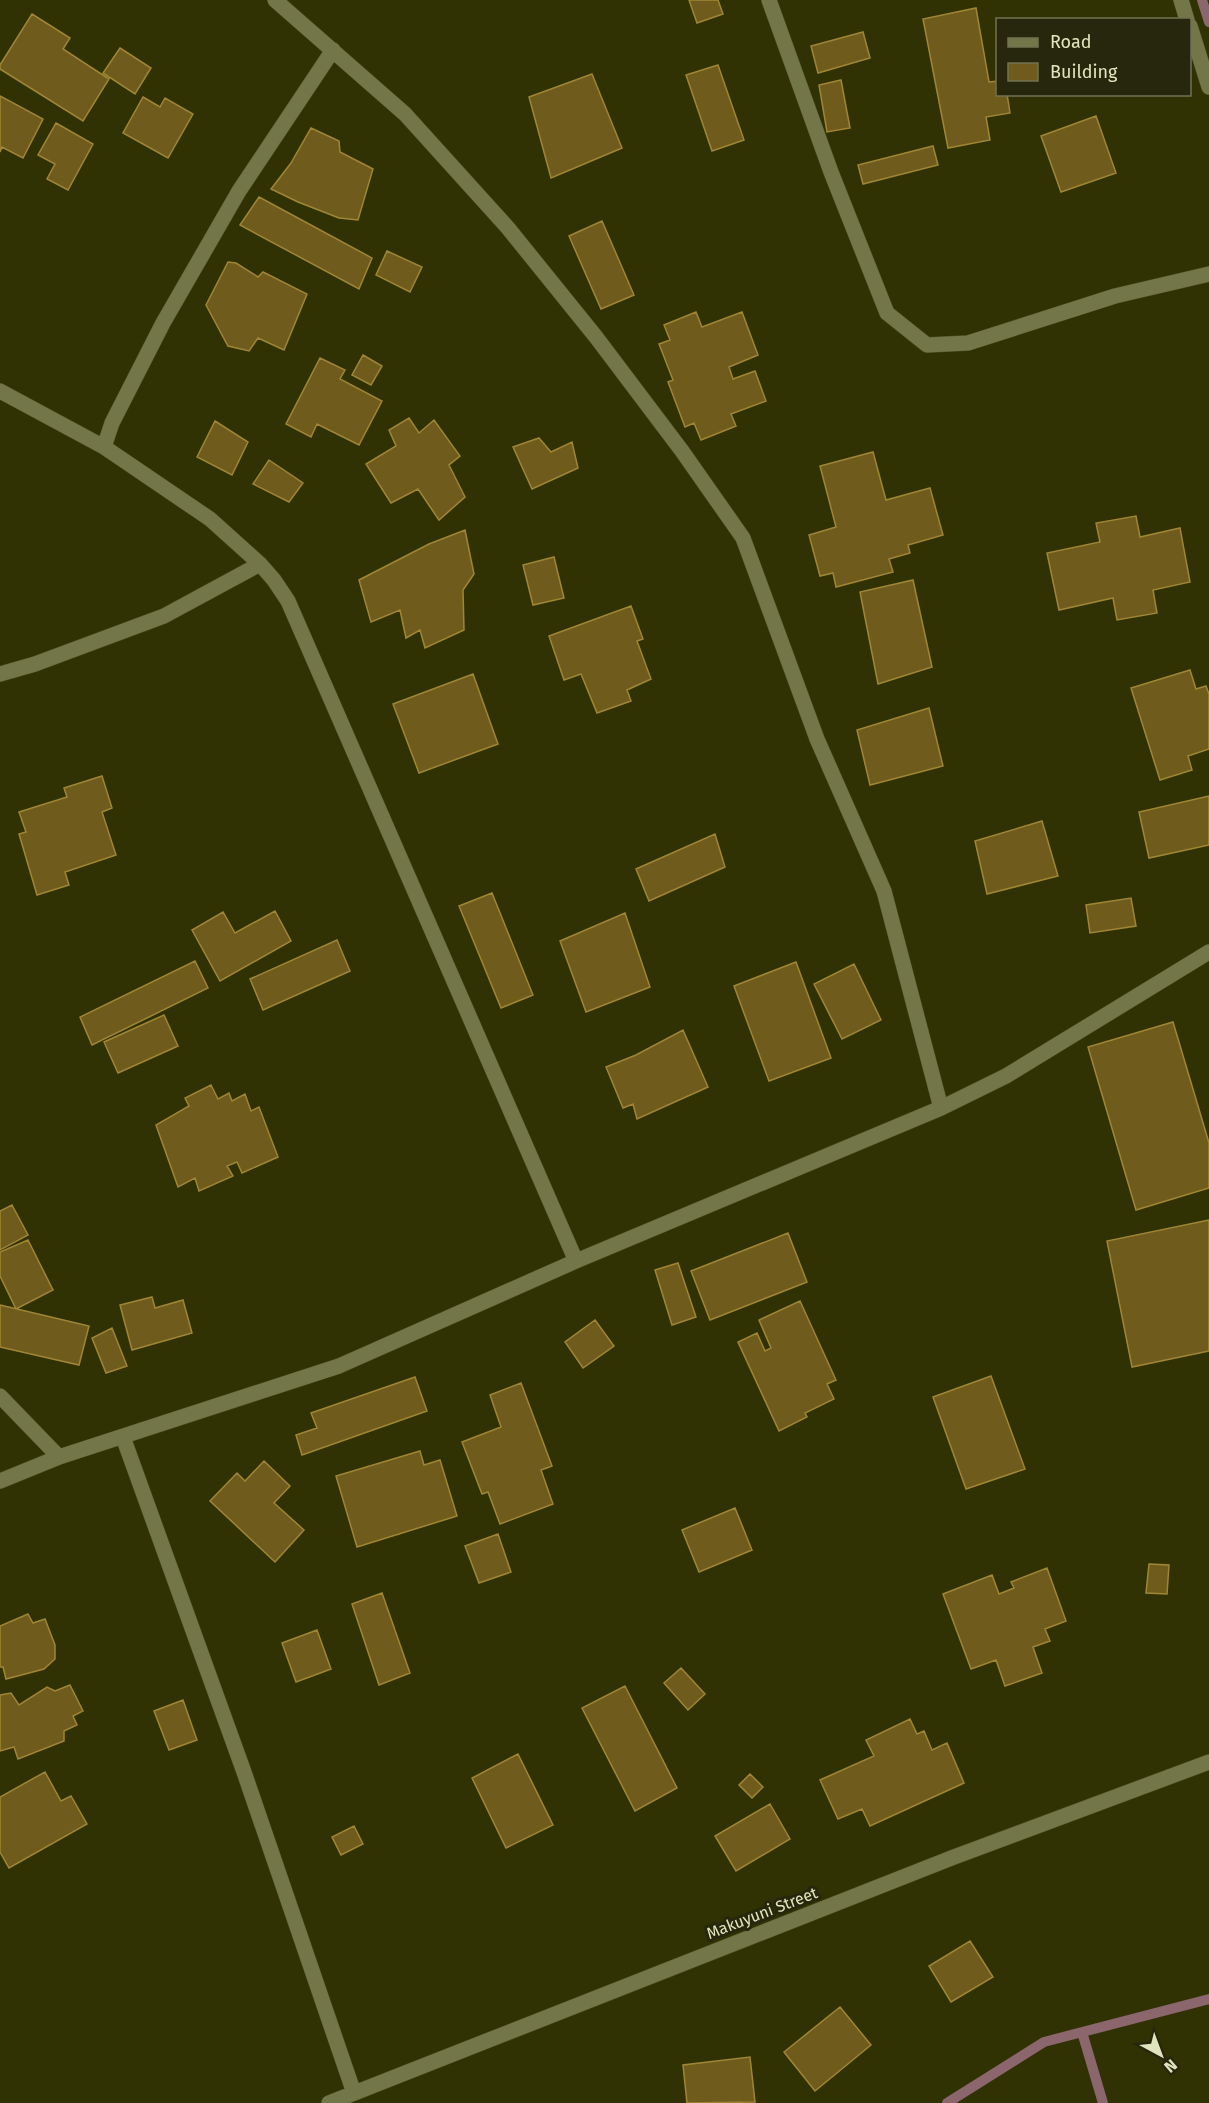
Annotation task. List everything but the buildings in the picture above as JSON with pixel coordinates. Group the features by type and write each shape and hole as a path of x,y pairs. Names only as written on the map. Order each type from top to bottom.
{"street":[{"path":"274,0 405,114 508,228 604,347 682,450 742,538 817,739 884,891 941,1108"},
{"path":"769,0 831,172 887,313 927,345 968,343 1115,296 1209,274"},
{"path":"1181,0 1186,18"},
{"path":"1191,29 1209,87"},
{"path":"104,447 112,423 163,323 239,191 333,50"},
{"path":"0,391 104,447 210,519 260,564 288,601 576,1261"},
{"path":"0,674 35,664 164,616 260,564"},
{"path":"0,1481 59,1457 339,1366 576,1261 941,1108 1006,1076 1209,952"},
{"path":"0,1396 59,1457"},
{"path":"123,1437 244,1772 354,2093"},
{"name":"Makuyuni Street","path":"330,2103 954,1857 1209,1762"}],"waterway":[{"path":"1202,0 1209,22"},
{"path":"947,2103 1044,2042 1209,1999"},
{"path":"1082,2032 1103,2103"}]}
